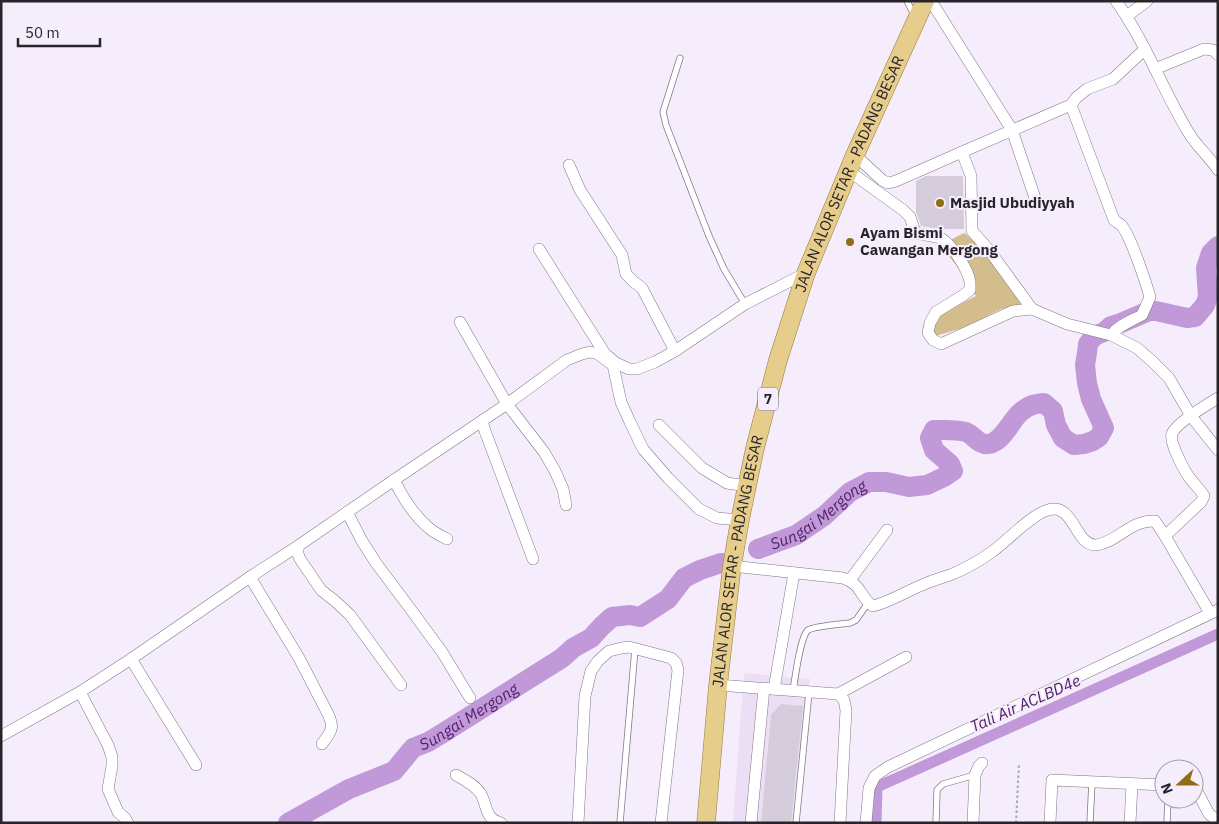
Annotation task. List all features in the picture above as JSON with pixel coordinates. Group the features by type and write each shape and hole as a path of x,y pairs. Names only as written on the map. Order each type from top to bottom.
{"main road":[{"name":"JALAN ALOR SETAR - PADANG BESAR","path":"706,823 718,685 732,566 755,448 778,360 806,273 852,163 925,1"}],"street":[{"path":"931,1 1012,130 1035,198"},
{"path":"1116,1 1127,16 1188,132 1218,170"},
{"path":"1127,16 1147,1"},
{"path":"852,163 888,183 896,181 1071,104 1087,89 1112,79 1145,49"},
{"path":"1155,69 1204,49 1213,50 1218,55"},
{"path":"1071,104 1114,220 1126,232 1150,297 1145,310 1109,334"},
{"path":"962,152 971,176 972,231 989,250 1032,308 1067,324 1109,334 1137,348 1169,378 1191,416 1218,450"},
{"path":"852,163 910,217 915,232 941,238 950,246 964,266 970,281 970,290 936,312 928,333 933,340 942,344 1013,311 1032,308"},
{"path":"570,165 580,190 622,255 626,274 642,288 675,351"},
{"path":"539,249 605,354 629,369"},
{"path":"1,736 80,692 131,659 507,404 567,360 590,352 598,354 612,366 637,369 656,362 745,304 806,273"},
{"path":"460,322 507,404 544,452 563,489 566,505"},
{"path":"612,366 621,402 643,449 668,478 699,508 717,518 740,520"},
{"path":"1165,536 1201,502 1204,496 1189,477 1171,436 1173,431 1191,416 1218,398"},
{"path":"482,420 533,559"},
{"path":"659,425 702,468 727,483 747,486"},
{"path":"394,480 415,514 430,529 447,539"},
{"path":"732,566 843,578 850,580 858,587 868,603 873,606 952,574 978,561 1033,518 1048,510 1059,509 1067,515 1086,542 1093,545 1103,544 1136,524 1148,520 1155,521 1214,611 888,767 875,776 869,788 866,823"},
{"path":"347,512 376,563 442,652 470,698"},
{"path":"850,580 887,530"},
{"path":"298,546 300,559 321,590 350,615 402,685"},
{"path":"751,823 769,689 794,573"},
{"path":"250,578 299,658 328,714 332,724 331,730 322,744"},
{"path":"578,823 585,696 591,671 609,651 629,647 671,658 676,663 678,670 661,823"},
{"path":"718,685 838,694 906,657"},
{"path":"131,659 196,765"},
{"path":"80,692 110,751 112,766 108,790 118,812 126,818 128,823"},
{"path":"838,694 844,700 846,710 840,823"},
{"path":"973,823 975,775 976,770 982,763"},
{"path":"456,775 476,787 482,795 488,815 501,823"},
{"path":"1050,823 1052,780 1154,785"},
{"path":"1130,823 1132,784"},
{"path":"1204,805 1211,819"}],"lane":[{"path":"906,1 916,20"},
{"path":"680,58 663,112 666,125 724,269 745,304"},
{"path":"793,691 803,640 807,631 813,628 850,623 856,620 868,603"},
{"path":"620,823 635,649"},
{"path":"796,823 809,692"},
{"path":"936,823 937,790 944,784 975,775"},
{"path":"1090,823 1092,781"},
{"path":"1167,823 1168,809"}],"path":[{"path":"1016,823 1019,763"}],"shaded area":[{"path":"964,233 979,245 1025,303 1001,309 965,327 936,336 931,329 936,314 976,296 956,265 940,245"},
{"path":"744,673 810,679 799,823 733,823"}],"building":[{"name":"Masjid Ubudiyyah","path":"926,176 963,176 964,229 938,229 921,226 916,212 916,181"},
{"path":"781,704 803,706 791,823 761,823 771,715"}],"waterway":[{"name":"Sungai Mergong","path":"758,549 796,535 824,516 850,492 869,482 886,482 909,487 927,485 953,471 950,464 934,450 930,438 934,430 966,432 979,442 989,444 999,439 1025,409 1032,405 1044,403 1053,411 1056,425 1063,438 1074,445 1093,441 1099,437 1104,428 1091,399 1087,383 1085,365 1088,344 1094,336 1104,332 1111,326 1149,311 1187,318 1195,317 1205,305 1208,297 1206,268 1211,253 1218,246"},
{"name":"Sungai Mergong","path":"288,823 349,789 394,771 413,748 443,733 562,658 573,648 591,638 612,617 630,615 640,617 668,599 684,578 721,563"},
{"name":"Tali Air ACLBD4e","path":"876,823 877,787 1218,634"}],"place":[{"name":"Masjid Ubudiyyah","path":"940,203"},
{"name":"Ayam Bismi Cawangan Mergong","path":"850,242"}]}
